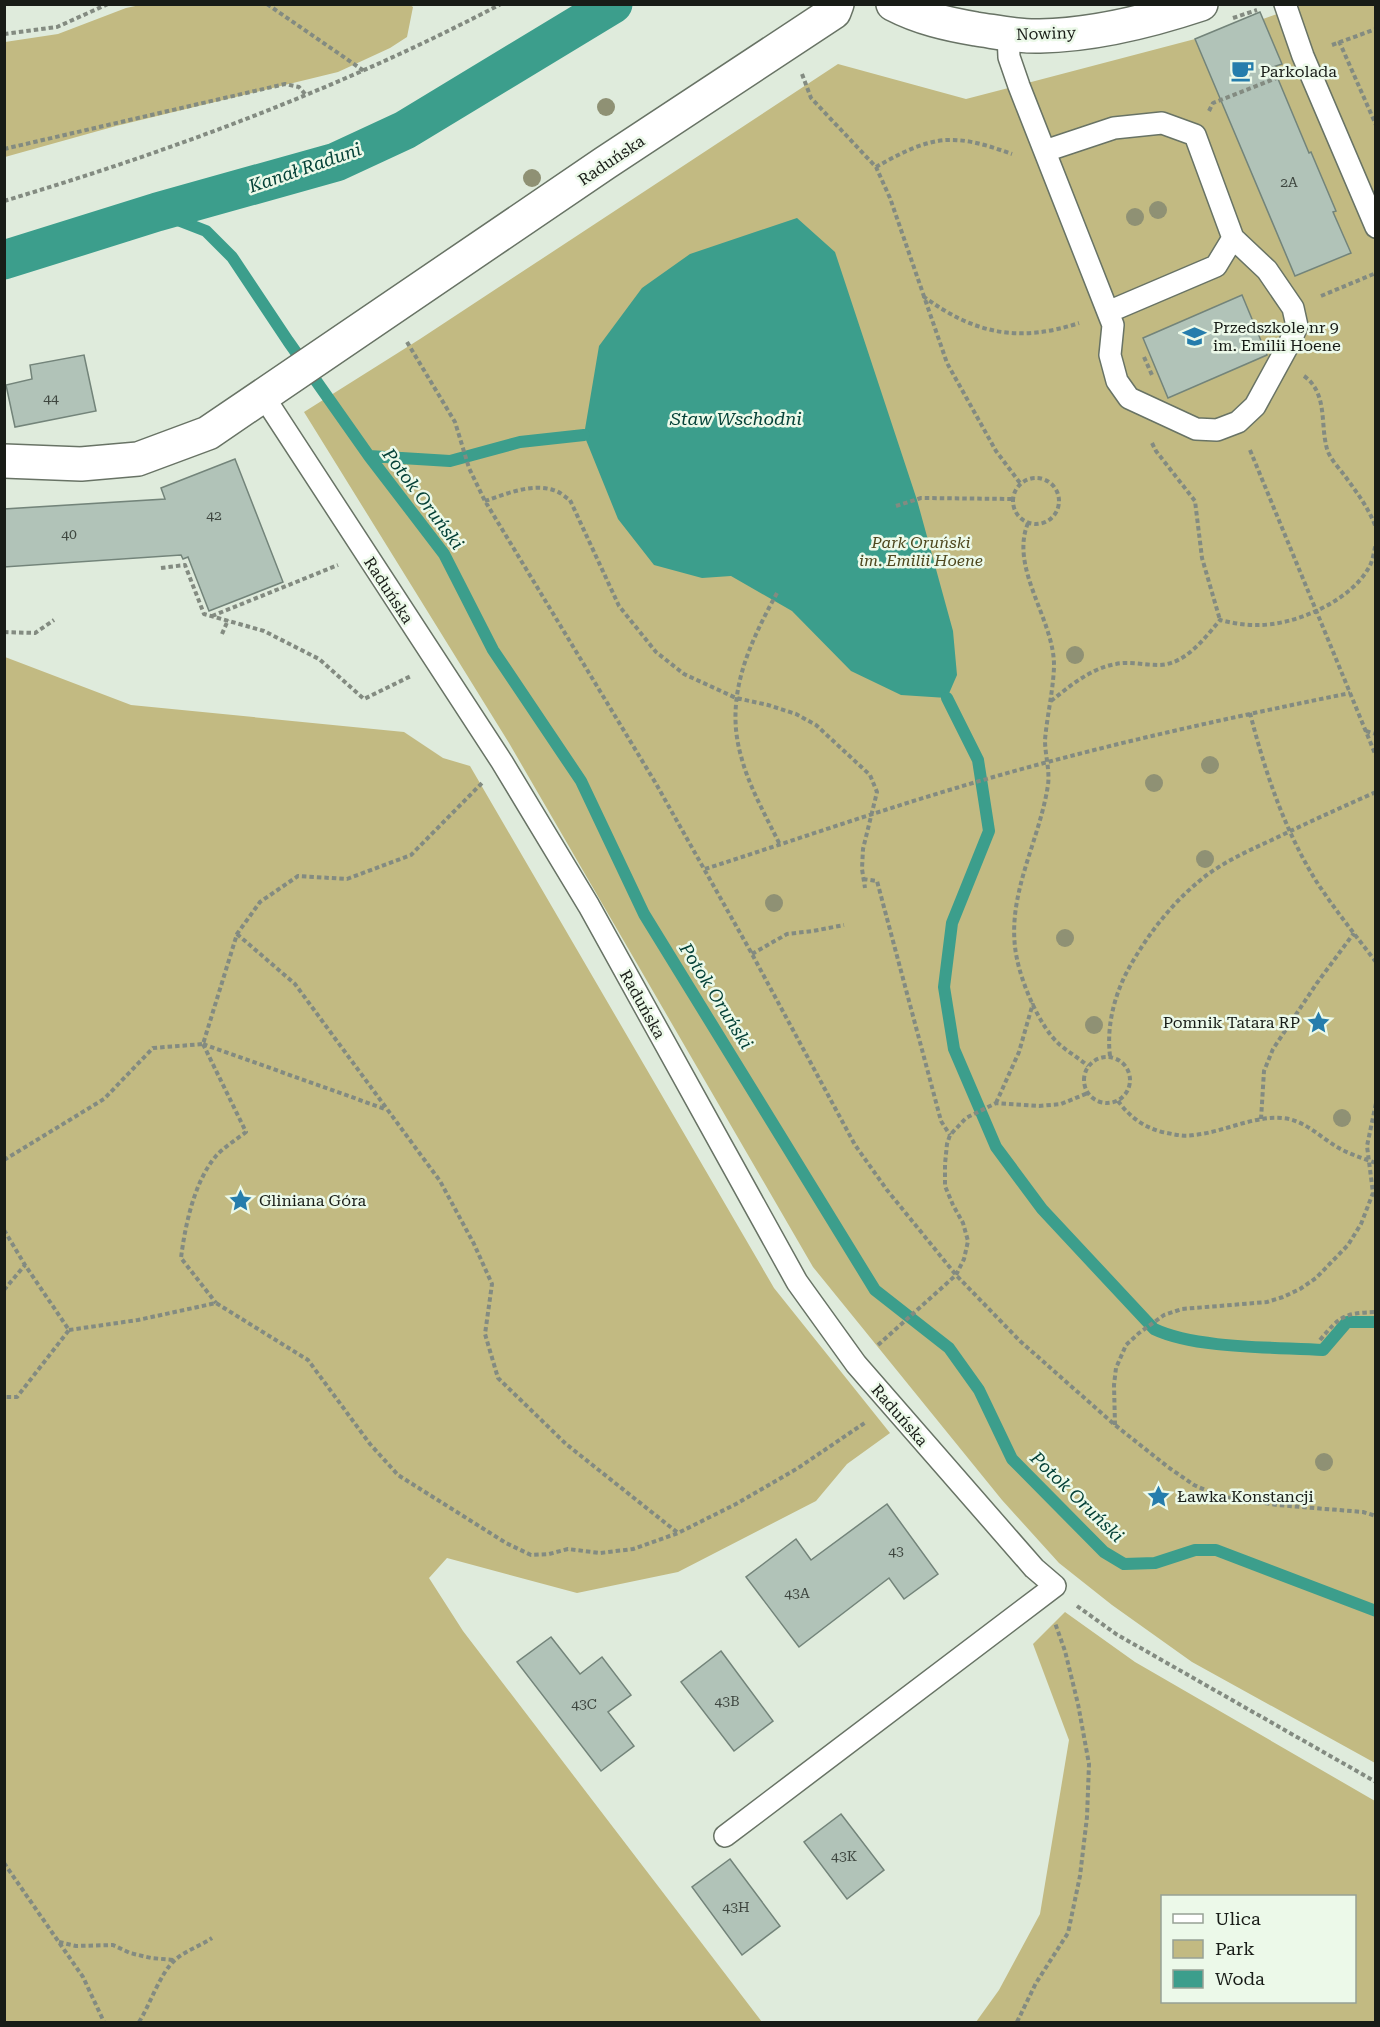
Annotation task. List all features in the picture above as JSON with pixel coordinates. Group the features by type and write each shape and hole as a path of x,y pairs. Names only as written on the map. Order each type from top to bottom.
{"street":[{"name":"Raduńska","path":"4,461 81,464 138,459 208,433 834,12 837,4"},
{"name":"Nowiny","path":"893,4 914,15 945,23 1008,34 1038,36 1074,33 1144,21 1201,4"}],"lane":[{"path":"1285,4 1305,61 1376,227"},
{"path":"1008,34 1009,57 1048,160 1113,325 1110,355 1117,381 1129,398 1196,429 1217,430 1238,422 1255,406 1297,326 1293,308 1267,270 1233,238 1195,135 1162,123 1114,128 1048,160"},
{"path":"1108,312 1216,266 1233,238"},
{"name":"Raduńska","path":"277,388 589,906 797,1282 856,1364 1034,1568 1054,1586"},
{"path":"726,1836 1054,1586"}],"path":[{"path":"4,34 57,27 108,4"},
{"path":"267,4 365,71"},
{"path":"4,201 169,147 306,95 365,71 501,4"},
{"path":"1195,135 1213,103 1305,61 1339,41 1376,29"},
{"path":"1339,41 1376,125"},
{"path":"786,44 800,68 811,98 876,166 890,198 923,296 952,372 996,451 1020,483"},
{"path":"4,149 285,84 300,87 306,95"},
{"path":"876,166 921,146 946,140 975,142 1025,157 1048,160"},
{"path":"1293,308 1376,273"},
{"path":"923,296 939,308 976,325 1003,334 1057,331 1108,312"},
{"path":"405,339 455,422 469,468 485,501 705,869 855,1145 887,1190 956,1275 1020,1341 1115,1425 1194,1485 1219,1496 1277,1505 1363,1512 1376,1516"},
{"path":"1281,360 1308,379 1318,394 1323,410 1328,452 1369,510 1376,528"},
{"path":"1158,411 1152,425 1150,440 1156,452 1195,501 1202,558 1220,620"},
{"path":"1238,422 1376,756"},
{"path":"1031,478 1044,479 1055,487 1060,500 1059,507 1052,518 1040,524 1028,523 1021,519 1016,513 1013,499 1020,483 1031,478"},
{"path":"485,501 510,492 532,488 554,490 570,500 619,606 656,652 684,674 736,698 795,714 816,725 870,775 878,792 863,849 865,888"},
{"path":"896,506 921,498 1013,499"},
{"path":"1028,523 1023,533 1028,576 1053,644 1054,667 1045,741 1048,784 1017,895 1014,940 1017,960 1033,1003 1044,1024 1057,1043 1088,1066"},
{"path":"1220,620 1258,625 1272,624 1316,611 1356,586 1370,567 1375,544"},
{"path":"160,568 185,565 204,614 264,631 319,659 364,699 391,686"},
{"path":"211,616 331,568"},
{"path":"777,593 749,645 736,698 735,726 740,755 752,787 780,845"},
{"path":"4,632 35,633 54,620"},
{"path":"1051,701 1083,678 1117,663 1161,665 1179,661 1220,620"},
{"path":"222,634 228,621"},
{"path":"705,869 873,814 1047,762 1250,713 1350,693"},
{"path":"1250,713 1273,791 1317,883 1376,962"},
{"path":"1365,731 1376,734"},
{"path":"502,762 411,855 347,879 298,876 260,902 237,934 203,1044 246,1132 217,1155 203,1176 184,1229 181,1258 216,1303 308,1360 370,1443 398,1475 531,1555 568,1550 600,1553 633,1549 678,1533 736,1504 798,1468 892,1405"},
{"path":"1110,1056 1109,1023 1118,992 1138,952 1165,914 1198,882 1218,867 1376,792"},
{"path":"863,879 878,881 941,1121 950,1135"},
{"path":"752,954 787,934 844,925"},
{"path":"1261,1119 1264,1071 1273,1049 1354,933"},
{"path":"237,934 295,984 440,1181 474,1244 492,1284 485,1334 498,1378 566,1443 678,1533"},
{"path":"996,1103 1019,1052 1033,1003"},
{"path":"4,1160 104,1099 153,1048 203,1044 386,1109"},
{"path":"1110,1056 1122,1062 1130,1072 1130,1086 1118,1101 1098,1102 1088,1093 1083,1079 1088,1066 1098,1058 1110,1056"},
{"path":"891,1334 956,1275 964,1259 968,1241 963,1223 952,1205 945,1186 945,1164 950,1135 966,1118 996,1103 1039,1106 1060,1104 1088,1093"},
{"path":"1118,1101 1139,1122 1154,1130 1180,1136 1213,1132 1261,1119 1275,1118 1301,1122 1339,1148 1373,1162"},
{"path":"1115,1425 1116,1368 1126,1345 1139,1333 1164,1315 1199,1307 1267,1302 1300,1289 1316,1278 1347,1245 1368,1209 1373,1192 1373,1162 1368,1138 1376,1103"},
{"path":"4,1230 69,1330"},
{"path":"4,1290 25,1265"},
{"path":"4,1398 17,1397 69,1330 138,1320 216,1303"},
{"path":"1320,1340 1342,1317 1354,1312 1376,1312"},
{"path":"1054,1586 1087,1614 1116,1634 1376,1782"},
{"path":"1017,2022 1036,1983 1068,1933 1080,1876 1087,1817 1089,1764 1078,1704 1065,1652 1054,1622 1054,1586"},
{"path":"4,1863 83,1977 104,2022"},
{"path":"139,2022 162,1976 174,1960 212,1938"},
{"path":"59,1942 76,1946 113,1945 141,1956 174,1960"}],"green space":[{"path":"140,5 410,5 413,7 407,37 390,48 338,72 116,126 5,157 5,42 58,34 126,8"},
{"name":"Park Oruński im. Emilii Hoene","path":"1302,5 1375,5 1375,1763 1192,1662 1112,1605 1059,1563 1002,1500 813,1267 509,743 304,412 420,339 838,64 966,99 1195,39 1260,12 1263,19"},
{"path":"5,657 131,705 404,732 443,758 470,766 774,1288 890,1433 847,1464 816,1501 678,1572 577,1593 447,1558 429,1578 463,1631 762,2022 5,2022"},
{"path":"1065,1612 1135,1662 1375,1801 1375,2022 976,2022 999,1990 1040,1914 1069,1740 1033,1644"}],"water":[{"name":"Staw Wschodni","path":"797,218 835,252 917,500 953,631 957,675 947,698 901,695 851,671 792,611 731,576 702,578 654,565 618,519 584,435 599,346 642,288 690,254"}],"building":[{"path":"1260,12 1282,64 1273,67 1336,211 1333,212 1351,253 1295,276 1195,39"},
{"path":"1242,295 1267,355 1168,398 1143,338"},
{"path":"84,355 96,411 15,427 6,385 32,379 30,365"},
{"path":"235,459 283,582 209,611 188,557 183,559 181,555 4,567 4,509 165,499 161,488"},
{"path":"887,1504 938,1574 904,1599 889,1578 799,1647 746,1577 796,1539 811,1560"},
{"path":"551,1637 580,1674 602,1657 631,1695 608,1712 634,1746 601,1771 517,1662"},
{"path":"721,1651 773,1721 734,1751 681,1682"},
{"path":"841,1814 884,1870 847,1899 804,1842"},
{"path":"730,1859 780,1926 742,1955 692,1887"}],"waterway":[{"name":"Kanał Raduni","path":"4,260 157,212 336,162 405,130 613,4"},
{"name":"Potok Oruński","path":"157,212 206,231 232,257 369,456 444,554 493,650 581,781 644,914 875,1290 949,1348 979,1390 1012,1459 1104,1552 1124,1564 1155,1563 1195,1550 1216,1550 1376,1611"},
{"path":"369,456 450,461 520,442 584,435"},
{"path":"947,698 978,760 989,831 952,923 944,987 954,1049 996,1147 1042,1209 1154,1329 1171,1336 1213,1344 1323,1350 1347,1322 1376,1322"}],"place":[{"name":"Parkolada","path":"1242,71"},
{"name":"Przedszkole nr 9 im. Emilii Hoene","path":"1195,336"},
{"name":"Pomnik Tatara RP","path":"1318,1022"},
{"name":"Gliniana Góra","path":"241,1200"},
{"name":"Ławka Konstancji","path":"1159,1496"}]}
